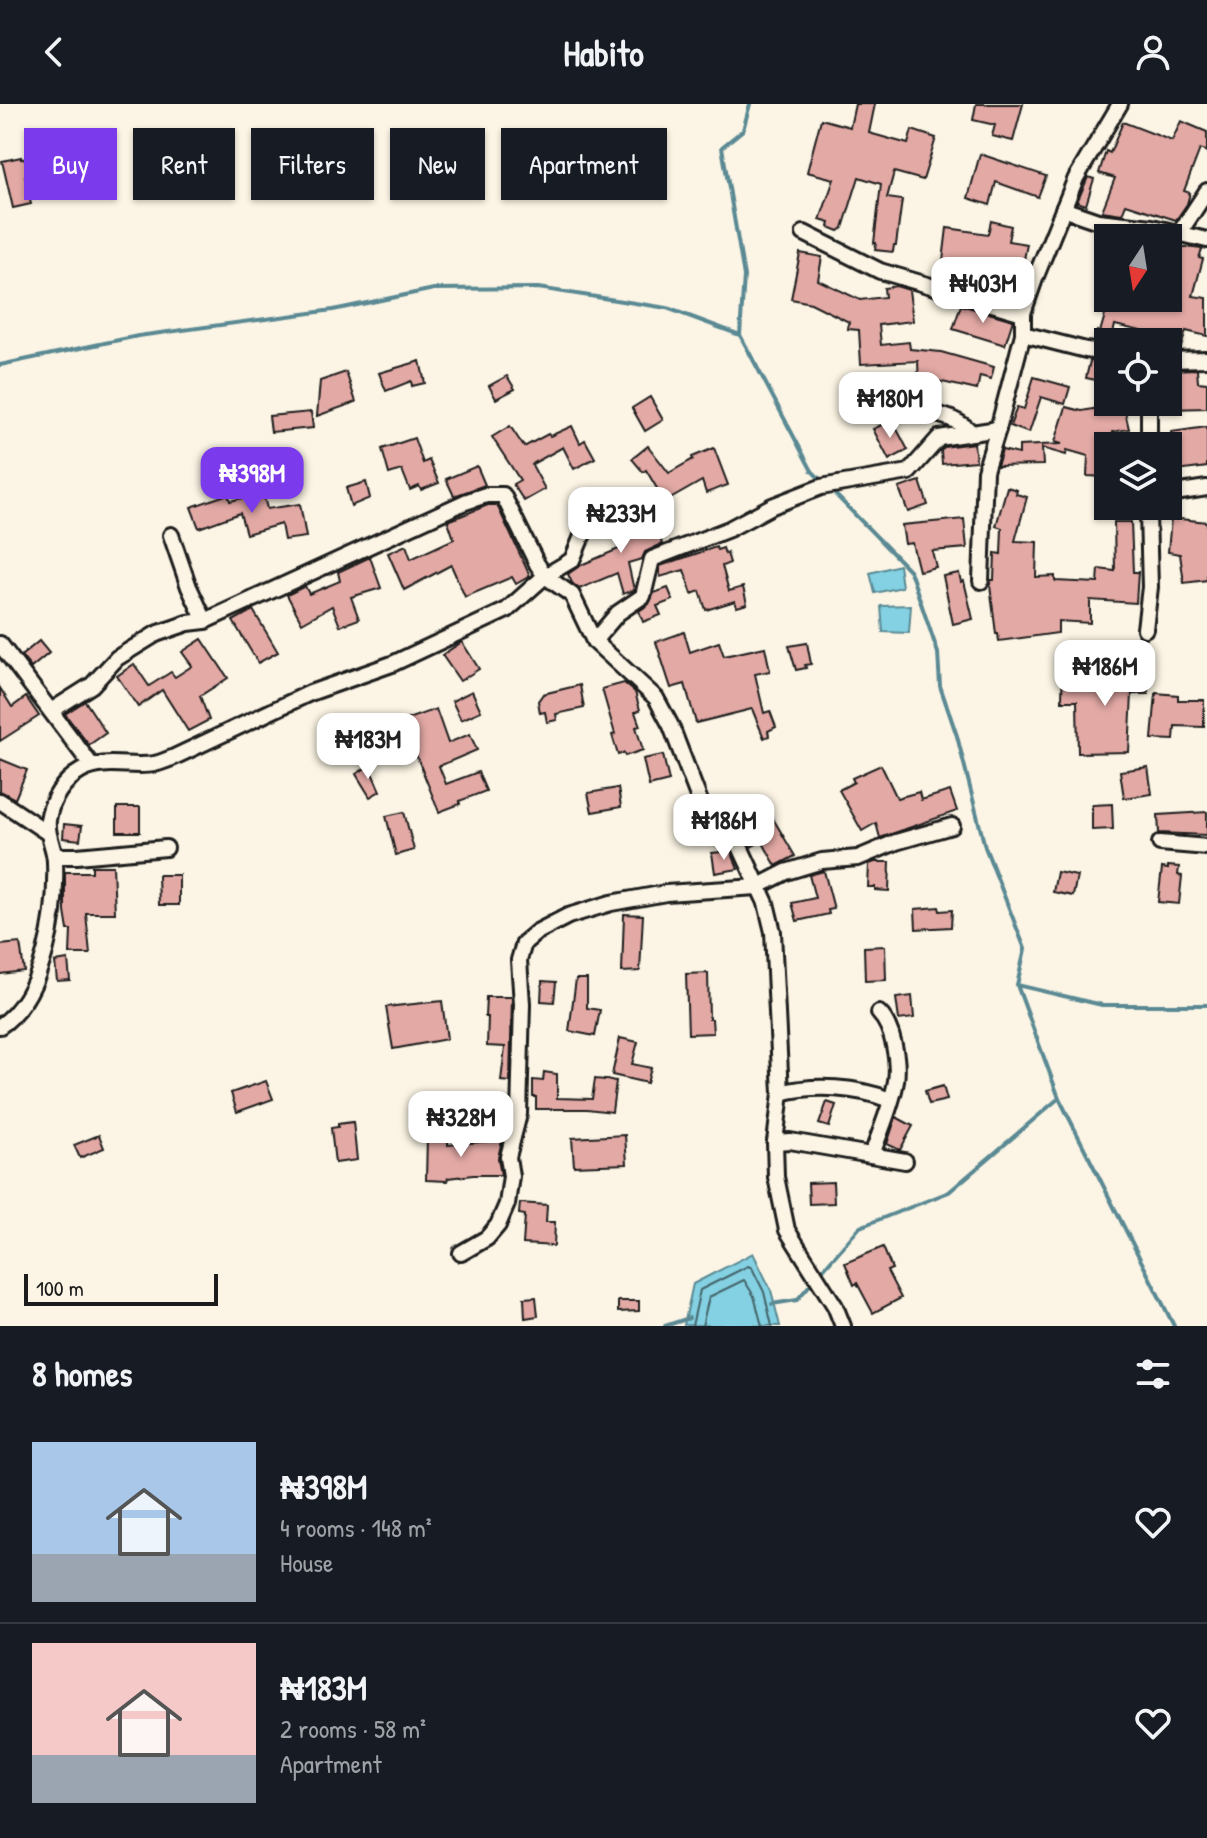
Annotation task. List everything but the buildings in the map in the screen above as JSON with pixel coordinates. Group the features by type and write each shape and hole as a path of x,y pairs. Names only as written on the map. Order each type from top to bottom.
{"street":[{"path":"981,581 985,471 1023,334 1023,313 1076,178 1120,104"},
{"path":"1182,229 1207,191"},
{"path":"1063,209 1098,221 1120,224"},
{"path":"804,233 880,271 1023,313"},
{"path":"1182,233 1207,240"},
{"path":"1023,334 1094,351"},
{"path":"1182,360 1207,359"},
{"path":"902,411 960,420 972,433"},
{"path":"594,641 618,613 643,596 652,559 729,529 772,506 826,486 909,472 939,438 998,429"},
{"path":"1182,492 1207,488"},
{"path":"51,711 92,685 117,658 156,634 188,623 205,621 465,502 486,495 503,495 545,576 572,595 575,607 594,641 656,698 671,726 701,804 737,840 746,854 766,903 773,932 781,1093 775,1142 776,1177 787,1230 835,1306 843,1326"},
{"path":"0,1026 22,1002 41,963 49,935 56,885 55,856 48,833 52,803 62,786 79,772 109,763 153,764 172,758 310,693 392,664 507,610 545,576 572,560 583,534 597,519 640,500"},
{"path":"1145,629 1150,587 1148,520"},
{"path":"171,535 205,621"},
{"path":"0,644 92,766"},
{"path":"0,801 48,833"},
{"path":"461,1253 487,1238 498,1225 507,1204 511,1176 508,1157 519,1114 522,1004 519,960 524,943 537,932 568,916 611,903 666,893 757,887 786,872 822,861 858,858 896,842 952,826"},
{"path":"1160,843 1207,847"},
{"path":"55,856 166,848"},
{"path":"872,1155 896,1079 894,1049 886,1020 879,1013"},
{"path":"781,1093 803,1087 846,1089 872,1093 890,1100"},
{"path":"775,1142 790,1141 905,1161"}],"water":[{"path":"899,565 902,587 875,593 870,573"},
{"path":"911,605 909,633 883,632 881,606"},
{"path":"753,1253 771,1290 780,1326 684,1325 693,1284"}],"waterway":[{"path":"750,104 743,130 722,147 744,276 740,335 812,471 823,482"},
{"path":"0,365 138,336 333,310 434,289 538,288 667,308 740,335"},
{"path":"832,491 910,571 938,653 940,686 957,736 985,847 1025,949 1017,985 1059,1098 1174,1326"},
{"path":"1017,985 1102,1005 1207,1005"},
{"path":"820,1273 860,1227 949,1192 1059,1098"},
{"path":"772,1304 797,1300 814,1280"},
{"path":"665,1326 689,1318"}]}
